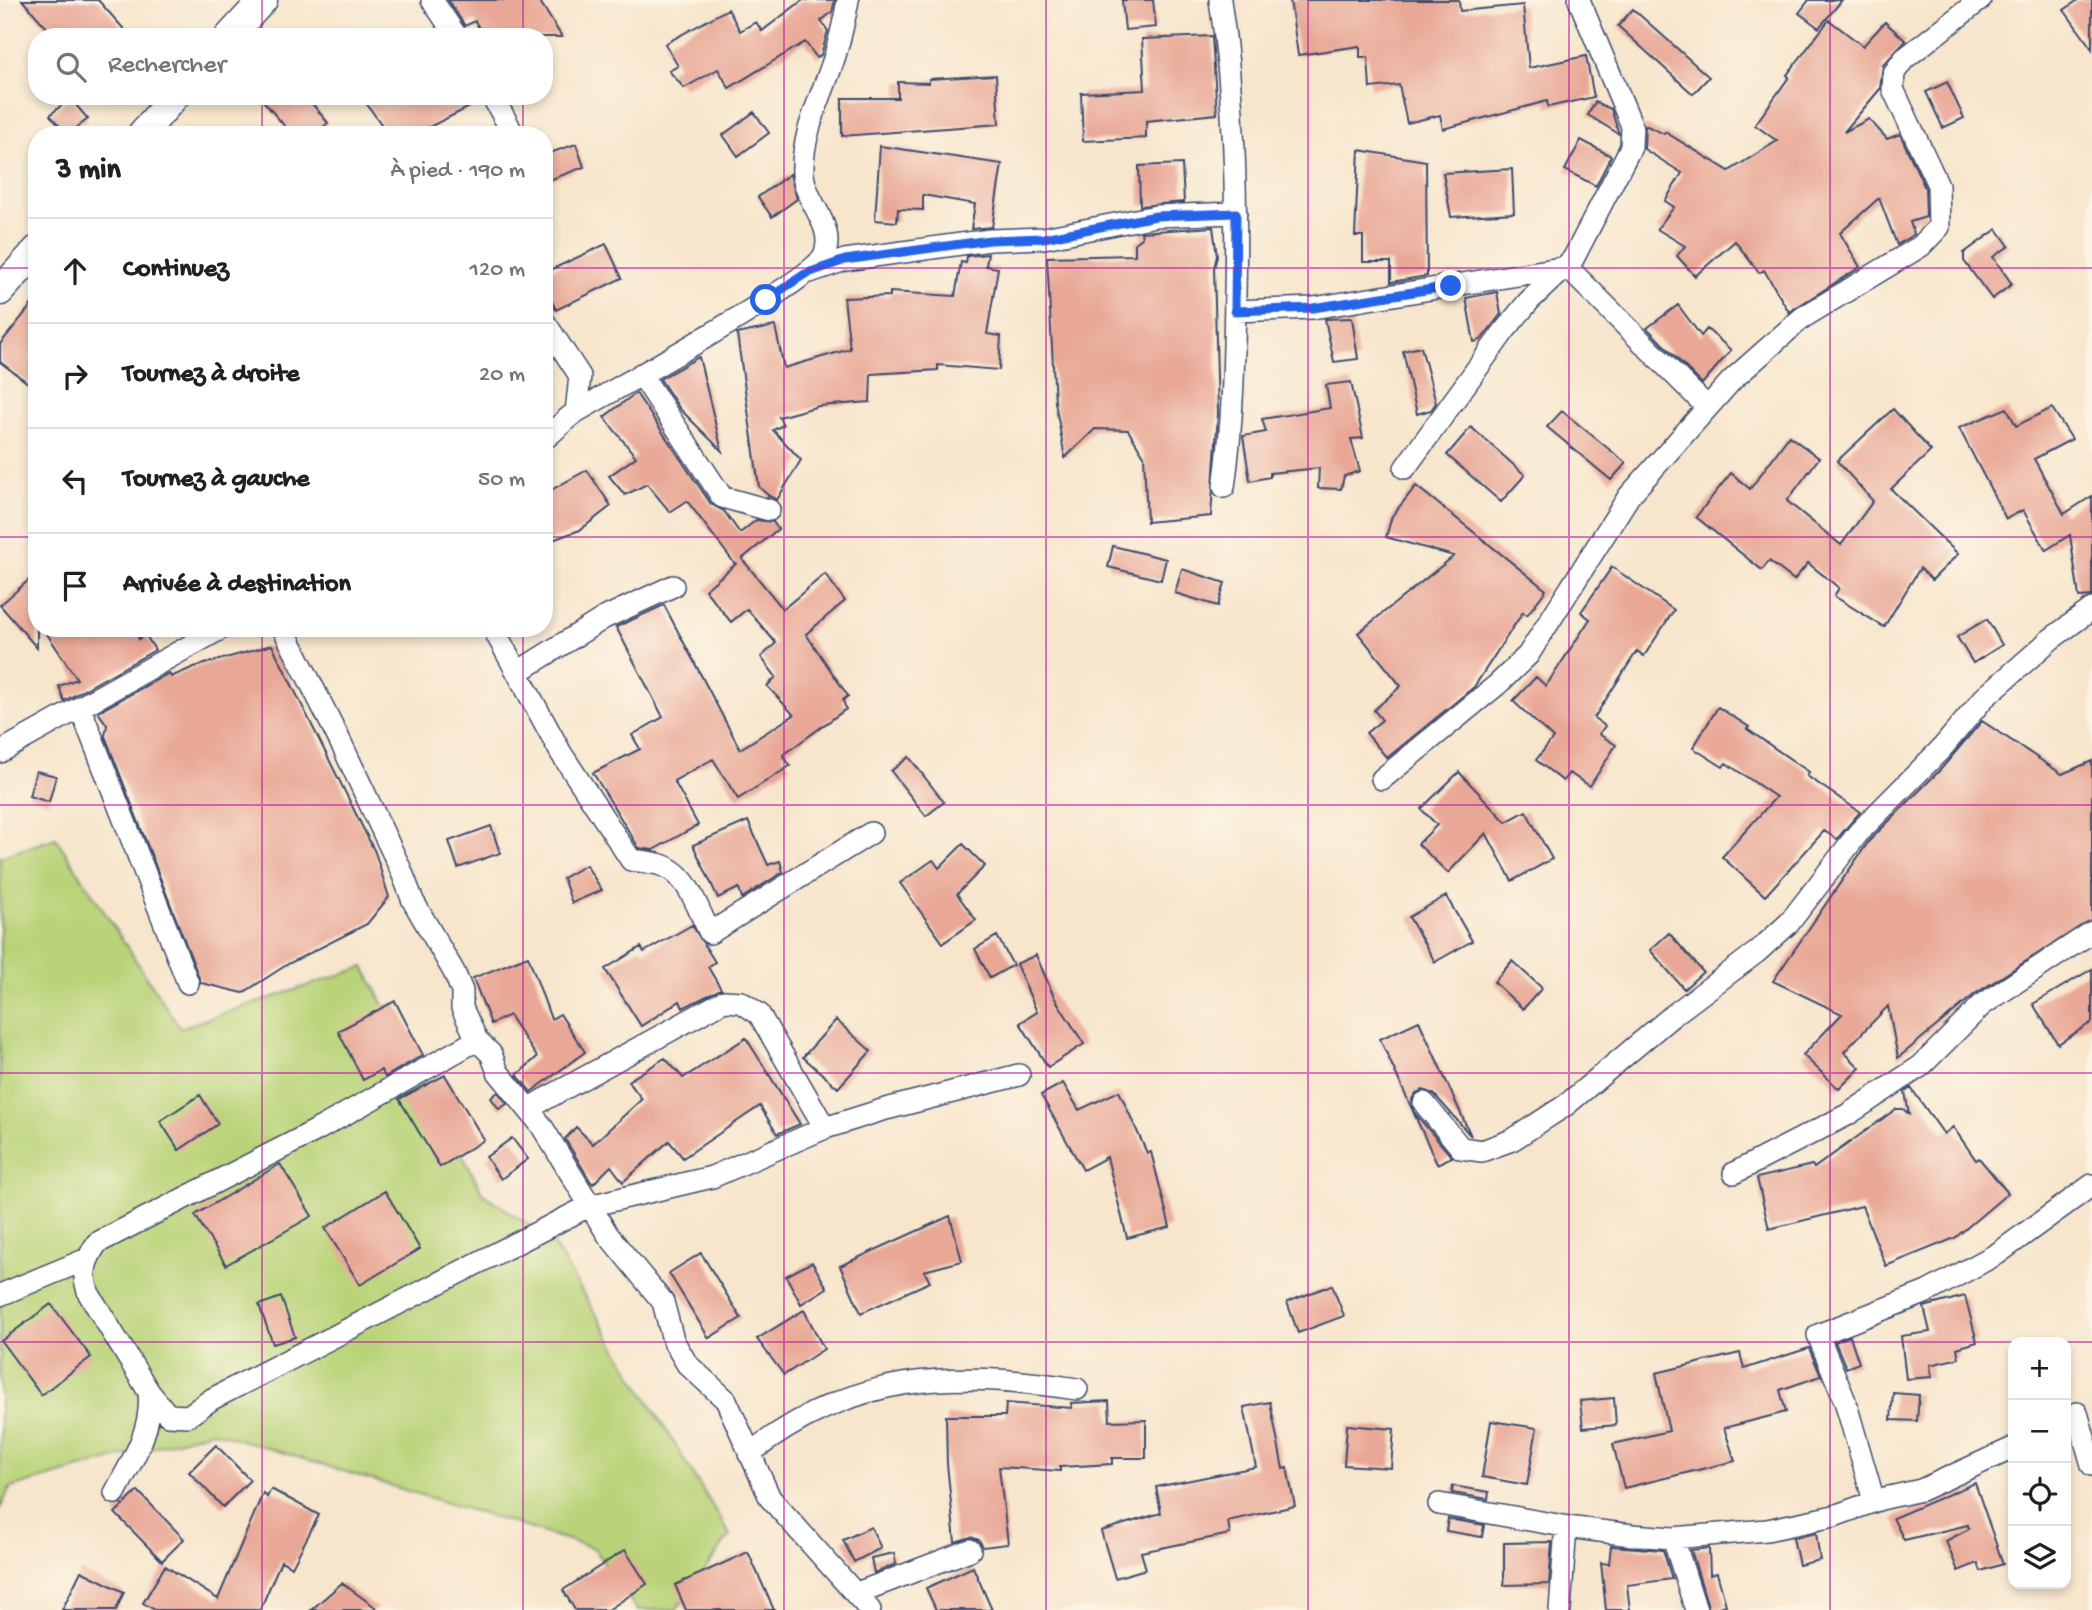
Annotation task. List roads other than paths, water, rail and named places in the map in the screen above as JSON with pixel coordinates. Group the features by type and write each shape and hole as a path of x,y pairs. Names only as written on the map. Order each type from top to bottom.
{"street":[{"path":"237,28 263,0"},
{"path":"432,0 451,28"},
{"path":"553,431 576,412 819,264 828,241 827,233 806,189 805,153 813,117 836,52 848,0"},
{"path":"1220,0 1233,101 1236,213 1234,397 1224,487"},
{"path":"1382,779 1498,684 1528,655 1629,496 1707,407 1784,331 1921,246 1939,227 1938,185 1893,89 1894,73 1916,47 1980,0"},
{"path":"1405,468 1505,330 1529,301 1567,267 1594,223 1631,147 1632,126 1588,5"},
{"path":"149,126 167,105"},
{"path":"497,105 509,126"},
{"path":"805,274 845,260 990,240 1044,238 1156,216 1236,213"},
{"path":"0,290 28,260"},
{"path":"1235,311 1313,308 1567,267"},
{"path":"1567,267 1707,407"},
{"path":"553,335 580,376 576,412"},
{"path":"641,374 722,497 769,510"},
{"path":"518,672 604,618 673,586"},
{"path":"1424,1103 1461,1148 1482,1151 1512,1140 1566,1105 1788,923 1859,832 1942,748 1984,698 2051,639 2092,609"},
{"path":"0,752 206,637"},
{"path":"288,637 342,745 413,901 454,972 462,991 462,1008 477,1040 491,1054 498,1072 529,1108 608,1235 663,1302 673,1340 687,1364 726,1400 770,1498 864,1602 970,1549"},
{"path":"498,637 561,753 631,860 661,864 680,876 691,891 710,933 872,833"},
{"path":"80,707 188,983"},
{"path":"1734,1173 1847,1115 1921,1066 1982,1005 2092,932"},
{"path":"529,1108 724,1001 741,1002 758,1014 825,1128"},
{"path":"477,1040 315,1131 97,1243 86,1258 83,1279 89,1294 149,1392 169,1415 188,1416 212,1399 542,1227 589,1206 712,1177 825,1128 882,1110 1019,1075"},
{"path":"1874,1501 1845,1401 1818,1335 1927,1292 1997,1254 2092,1185"},
{"path":"0,1295 86,1258"},
{"path":"749,1454 774,1435 815,1413 876,1388 976,1377 1077,1388"},
{"path":"115,1493 147,1430 151,1408 149,1392"},
{"path":"2078,1412 2092,1465"},
{"path":"1438,1504 1566,1527 1673,1538 1766,1530 1834,1516 1874,1501 1922,1490 2008,1450"},
{"path":"1560,1610 1566,1527"},
{"path":"1673,1538 1696,1610"}]}
